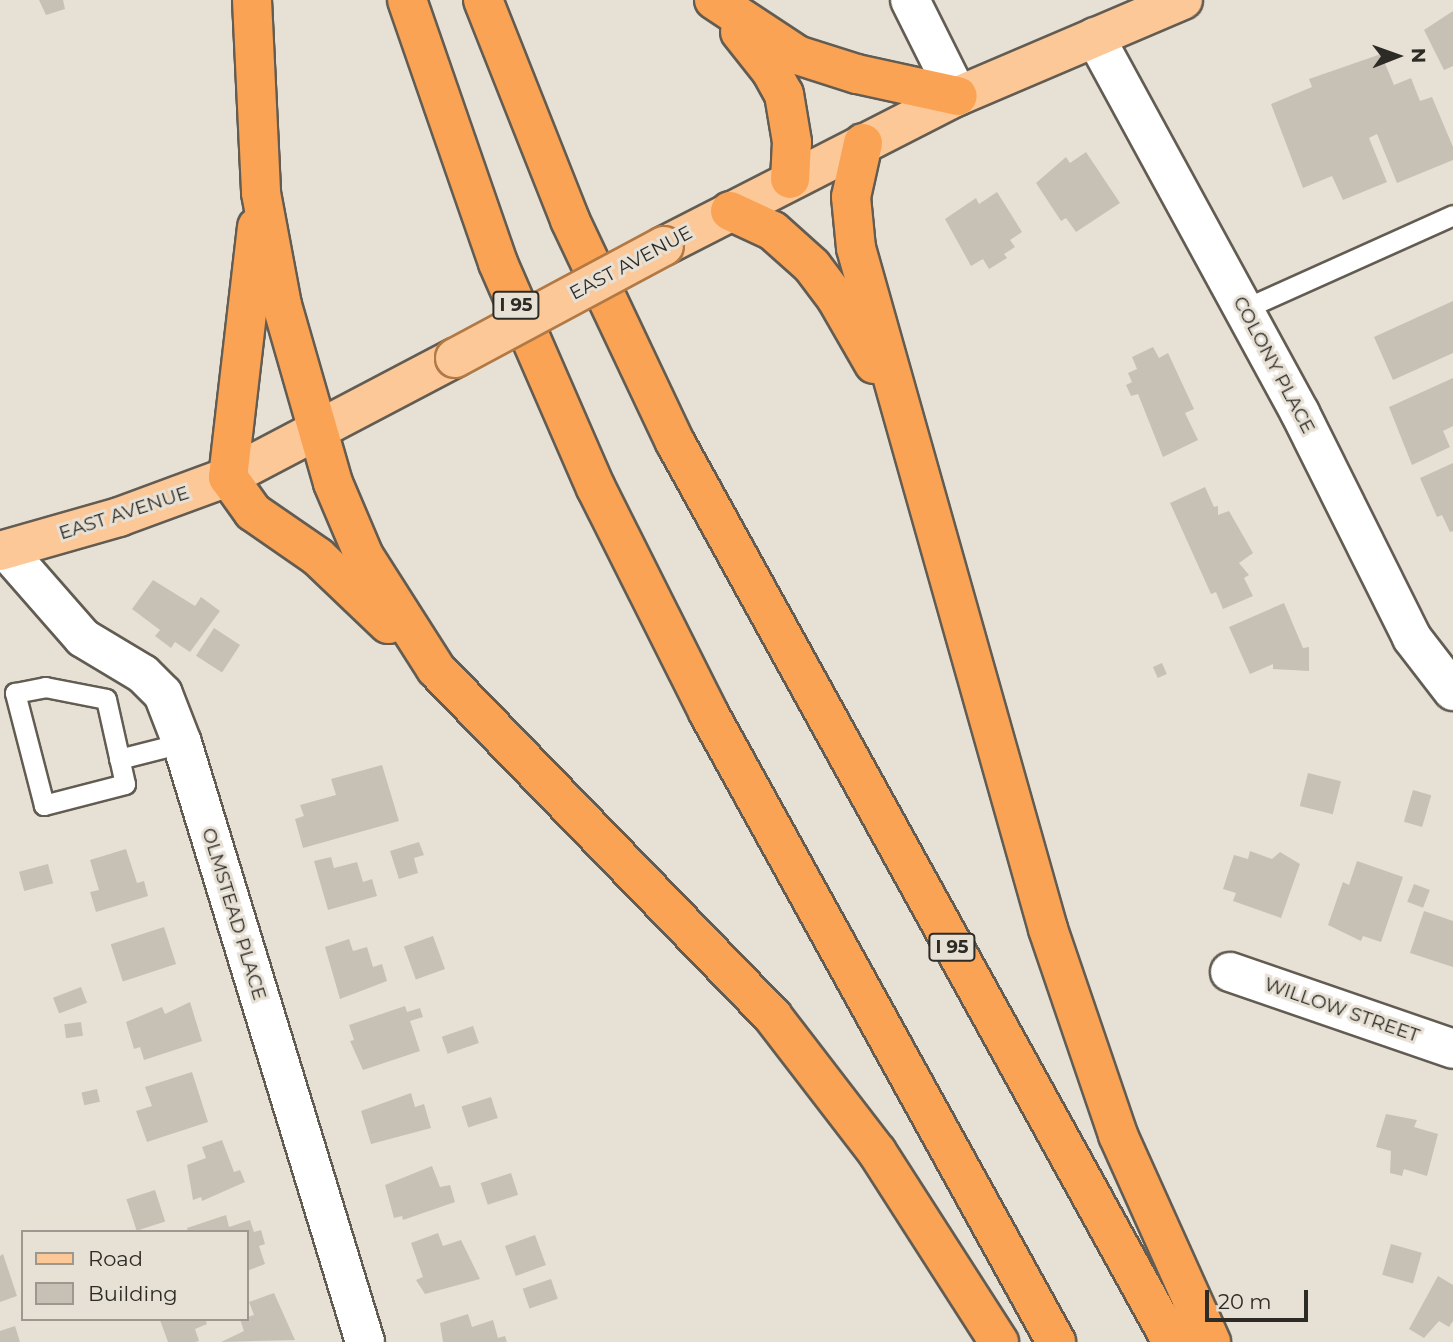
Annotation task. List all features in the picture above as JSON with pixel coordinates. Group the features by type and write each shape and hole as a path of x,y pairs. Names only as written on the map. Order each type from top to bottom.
{"highway":[{"path":"252,0 261,193 286,329 317,432 364,556 436,669"},
{"name":"I 95","path":"407,0 498,263 608,513 765,818 1056,1342"},
{"name":"I 95","path":"482,0 570,220 675,442 1172,1342"},
{"path":"712,0 797,55 846,71 958,96"},
{"path":"712,0 755,49 784,94 792,142 790,179"},
{"path":"863,142 851,197 856,248 1048,929 1093,1069 1149,1209 1212,1342"},
{"path":"261,193 228,477 253,512 318,557 436,669 773,1017 877,1152 999,1342"},
{"path":"730,211 753,219 793,246 836,298 892,403 922,483"}],"main road":[{"name":"EAST AVENUE","path":"3,550 119,517 228,477 863,142 958,96 1184,0"}],"street":[{"path":"910,0 958,96"},
{"name":"COLONY PLACE","path":"1095,37 1244,309 1412,638 1453,691"},
{"name":"OLMSTEAD PLACE","path":"3,550 83,638 144,674 163,694 182,743 365,1342"},
{"name":"WILLOW STREET","path":"1230,972 1453,1049"}],"lane":[{"path":"1244,309 1453,215"},
{"path":"45,687 106,699 119,759 125,784 44,805 15,693 45,687"},
{"path":"119,759 182,743"}],"building":[{"path":"39,0 63,0 65,9 46,15"},
{"path":"1453,11 1453,66 1444,70 1424,30"},
{"path":"1381,54 1394,85 1411,78 1420,101 1432,97 1453,147 1453,160 1397,183 1377,134 1369,138 1387,182 1343,200 1332,176 1303,188 1271,104 1312,87 1309,79"},
{"path":"1086,152 1120,203 1076,232 1066,218 1061,221 1036,183 1066,157 1070,163"},
{"path":"997,192 1022,232 1010,240 1015,247 1004,254 1007,258 989,269 983,259 971,266 945,219 976,198 979,204"},
{"path":"1453,301 1453,353 1393,380 1374,337"},
{"path":"1153,347 1159,358 1168,353 1194,409 1185,413 1198,440 1163,457 1138,394 1131,396 1126,385 1132,382 1128,373 1137,369 1132,357"},
{"path":"1453,378 1453,426 1443,431 1450,447 1412,465 1389,407"},
{"path":"1453,463 1453,531 1450,532 1442,515 1437,517 1420,478"},
{"path":"1205,487 1214,507 1218,506 1218,515 1229,511 1253,553 1239,563 1249,575 1244,578 1253,596 1223,609 1216,592 1211,594 1170,503"},
{"path":"153,580 195,606 201,597 220,611 190,652 175,642 171,648 155,636 160,630 132,609"},
{"path":"1284,603 1303,648 1309,647 1309,671 1273,669 1273,664 1250,674 1229,627"},
{"path":"214,628 240,645 222,673 196,656"},
{"path":"1162,663 1167,674 1158,678 1153,667"},
{"path":"382,765 399,821 303,848 295,819 304,816 300,805 336,795 331,779"},
{"path":"1308,773 1341,781 1333,814 1300,806"},
{"path":"1413,790 1431,795 1422,827 1404,822"},
{"path":"419,842 424,855 414,858 418,873 399,879 390,851"},
{"path":"126,849 137,883 144,881 148,896 96,912 90,892 99,890 90,860"},
{"path":"1250,851 1272,859 1280,852 1300,864 1281,918 1233,901 1236,893 1223,889 1234,855 1248,859"},
{"path":"331,857 334,868 357,862 363,882 372,879 377,896 328,910 314,861"},
{"path":"1357,861 1403,877 1381,942 1363,936 1361,941 1328,925 1343,882 1349,885"},
{"path":"48,864 53,883 24,891 19,872"},
{"path":"1414,884 1430,890 1423,908 1407,902"},
{"path":"1424,911 1453,921 1453,967 1410,953"},
{"path":"164,927 176,964 123,981 111,944"},
{"path":"433,936 445,969 416,979 404,947"},
{"path":"349,939 353,951 367,947 373,967 382,964 387,981 340,999 325,947"},
{"path":"81,987 87,1003 59,1014 53,998"},
{"path":"190,1002 202,1041 144,1060 140,1047 134,1049 126,1022 162,1007 165,1014"},
{"path":"405,1006 407,1012 420,1008 423,1017 410,1021 420,1051 363,1070 350,1041 354,1040 349,1025"},
{"path":"81,1022 83,1036 66,1038 64,1024"},
{"path":"473,1026 479,1043 448,1054 442,1037"},
{"path":"192,1072 208,1122 147,1142 136,1111 152,1106 145,1087"},
{"path":"97,1089 100,1102 84,1105 81,1093"},
{"path":"411,1093 415,1107 424,1104 431,1128 371,1144 361,1111"},
{"path":"491,1097 498,1118 468,1128 462,1107"},
{"path":"1386,1114 1417,1120 1414,1127 1438,1134 1427,1176 1404,1169 1402,1176 1390,1173 1391,1151 1376,1147"},
{"path":"222,1140 234,1172 240,1170 245,1182 202,1201 201,1197 193,1200 187,1165 206,1158 202,1147"},
{"path":"432,1166 440,1187 450,1185 455,1202 403,1220 402,1216 394,1218 385,1185"},
{"path":"511,1173 518,1195 488,1205 481,1183"},
{"path":"155,1190 165,1221 136,1230 126,1199"},
{"path":"226,1215 229,1227 250,1220 254,1232 261,1230 265,1244 259,1246 265,1264 248,1271 248,1230 187,1228"},
{"path":"438,1233 443,1246 461,1240 480,1279 425,1294 416,1280 423,1277 411,1243"},
{"path":"535,1235 546,1265 516,1276 505,1246"},
{"path":"1391,1244 1422,1253 1413,1284 1382,1275"},
{"path":"3,1254 17,1296 0,1302 0,1256"},
{"path":"1438,1276 1453,1285 1453,1321 1449,1327 1439,1321 1424,1338 1409,1329"},
{"path":"551,1279 558,1299 529,1309 523,1289"},
{"path":"274,1293 295,1340 221,1342 244,1331 241,1321 248,1321 248,1317 254,1315 249,1302"},
{"path":"468,1314 472,1327 493,1320 498,1338 505,1336 507,1342 443,1342 440,1323"},
{"path":"160,1321 206,1321 207,1324 195,1329 199,1341 168,1342"},
{"path":"15,1326 20,1342 0,1342 0,1331"}]}
